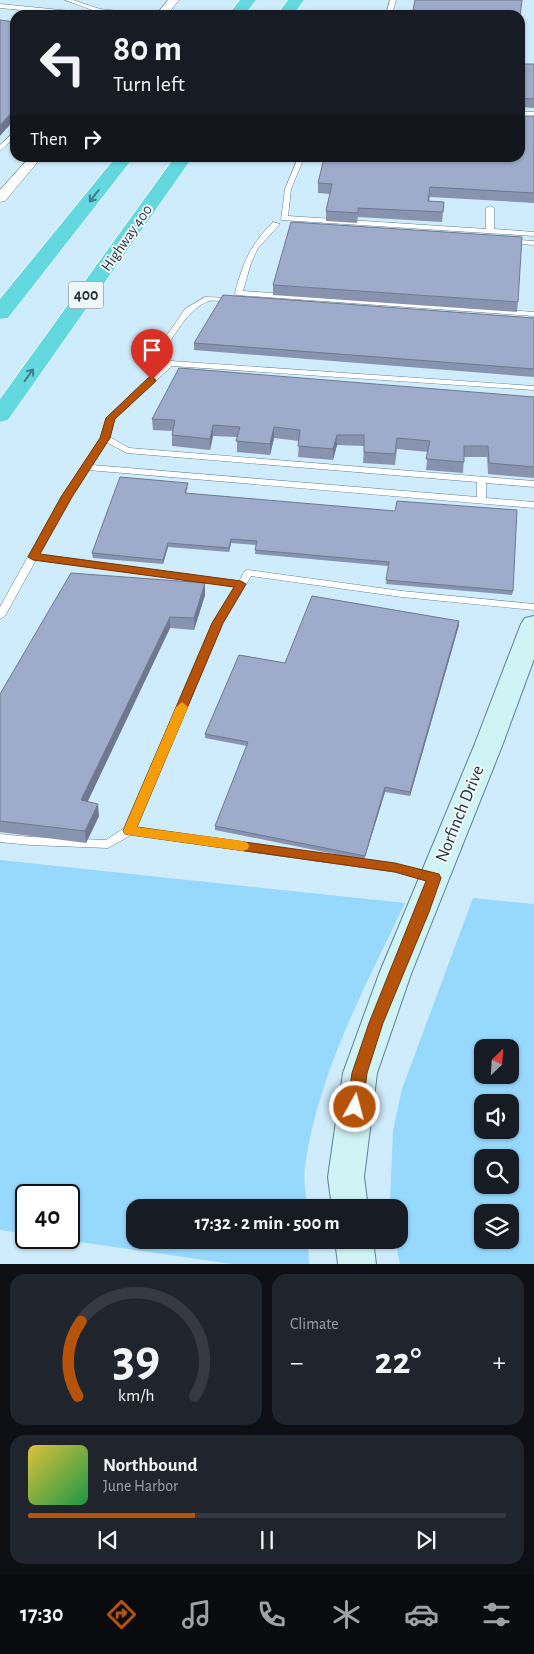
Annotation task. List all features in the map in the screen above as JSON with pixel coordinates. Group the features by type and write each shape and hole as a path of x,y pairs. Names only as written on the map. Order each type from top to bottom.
{"highway":[{"path":"240,10 248,0"},
{"path":"0,314 121,162"},
{"name":"Highway 400","path":"0,415 180,162"}],"street":[{"path":"165,10 174,0"},
{"path":"0,198 32,162"},
{"name":"Norfinch Drive","path":"349,1199 346,1177 360,1073 379,1015 488,746 534,624"},
{"path":"355,1249 357,1264"}],"lane":[{"path":"68,0 96,10"},
{"path":"0,6 40,10"},
{"path":"0,149 10,138"},
{"path":"284,218 288,189 300,162"},
{"path":"490,208 490,231"},
{"path":"534,234 284,218 277,220 276,224 259,239 250,254 239,293 534,314"},
{"path":"276,224 494,240"},
{"path":"504,241 534,243"},
{"path":"534,321 208,299 188,311 156,357 170,363 534,388"},
{"path":"0,616 66,497 105,438 110,418 170,363"},
{"path":"105,438 127,450 534,484"},
{"path":"86,467 534,506"},
{"path":"481,501 482,481"},
{"path":"33,557 241,584"},
{"path":"0,838 108,844 129,831 218,623 248,572 402,594 534,607"},
{"path":"129,831 386,866 434,878"}],"shaded area":[{"path":"0,860 405,903 359,999 320,1097 311,1131 305,1166 306,1199 126,1199 126,1249 80,1242 80,1184 15,1184 15,1232 0,1230"},
{"path":"473,898 534,904 534,1264 400,1264 397,1249 408,1249 408,1199 390,1199 393,1130 402,1089"},
{"path":"128,1249 308,1249 309,1264 232,1264"}],"building":[{"path":"415,0 522,0 521,10 413,10"},
{"path":"0,20 10,21 10,114 0,125"},
{"path":"525,64 534,64 534,99 525,98"},
{"path":"525,116 534,116 534,193 430,187 428,201 444,202 443,212 358,208 358,213 326,211 332,184 318,183 323,162 525,162"},
{"path":"291,222 522,237 518,302 273,285"},
{"path":"223,295 534,318 534,369 194,343"},
{"path":"179,368 534,397 534,467 489,463 488,446 464,446 464,462 426,459 430,441 397,438 395,454 364,452 364,435 337,435 333,449 298,446 300,430 274,427 270,444 236,441 240,427 213,425 210,439 172,435 175,420 152,419"},
{"path":"120,477 188,483 185,493 395,511 397,501 517,510 513,591 386,580 389,562 255,550 257,541 231,539 229,548 168,543 163,560 92,553"},
{"path":"71,573 205,583 194,618 170,617 81,800 98,804 85,831 0,821 0,694"},
{"path":"312,596 459,621 410,792 385,787 365,856 215,826 248,742 205,734 239,655 285,663"}],"slow traffic":[{"path":"182,707 129,831 243,846"}],"route":[{"path":"152,380 110,418 105,438 66,497 33,557 241,584 218,623 129,831 324,857 395,868 434,878 376,1023 360,1073 355,1107"}]}
